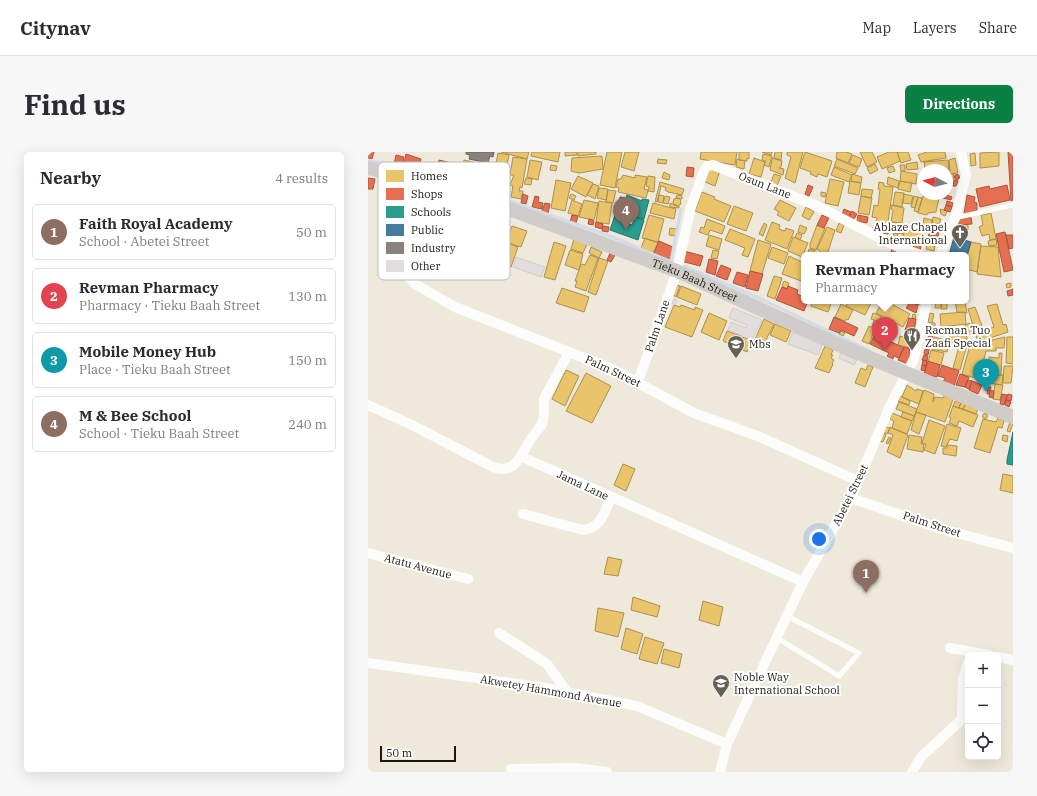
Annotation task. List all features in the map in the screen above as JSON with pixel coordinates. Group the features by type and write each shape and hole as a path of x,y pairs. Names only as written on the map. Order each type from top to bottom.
{"street":[{"path":"941,252 955,218 966,175 961,152"},
{"name":"Osun Lane","path":"677,271 691,207 704,171 707,166 713,165 815,205 898,248 911,252"},
{"name":"Tieku Baah Street","path":"368,168 378,170"},
{"name":"Tieku Baah Street","path":"510,209 677,271 841,346 1013,417"},
{"name":"Palm Lane","path":"638,382 677,271"},
{"name":"Palm Street","path":"411,280 415,284 455,307 569,352 638,382 694,413 760,436 858,481"},
{"name":"Abetei Street","path":"720,772 727,744 787,616 803,582 851,498 890,406 914,359 925,304"},
{"path":"368,405 500,470 508,469 522,457 530,441 542,424 545,407 544,399 569,352"},
{"name":"Jama Lane","path":"522,457 581,482 611,498 803,582"},
{"path":"523,514 583,530 589,529 598,524 611,498"},
{"name":"Palm Street","path":"851,498 941,528 1013,548"},
{"name":"Atatu Avenue","path":"368,553 468,579"},
{"path":"499,633 547,664 567,692"},
{"path":"950,648 968,652"},
{"path":"1001,658 1013,660"},
{"name":"Akwetey Hammond Avenue","path":"368,663 540,687 650,710 727,744"},
{"path":"912,772 921,757 960,721 962,717 963,679 965,673"},
{"path":"512,769 575,768 607,772"}],"lane":[{"path":"955,218 1013,205"},
{"path":"777,638 839,676 859,653 787,616"}],"building: Homes":[{"path":"501,152 529,152 527,159"},
{"path":"532,152 560,152 558,162 531,156"},
{"path":"565,152 577,152 577,155 565,156"},
{"path":"578,152 596,152 596,154 578,156"},
{"path":"607,152 622,152 615,188 600,185"},
{"path":"625,152 639,152 634,171 621,167"},
{"path":"701,152 737,152 735,165 700,159"},
{"path":"739,152 749,152 749,159 747,158 747,161 739,160"},
{"path":"762,152 772,152 771,155"},
{"path":"775,152 782,152 781,160 774,158"},
{"path":"787,152 803,152 795,183 785,178 791,157 787,155"},
{"path":"805,152 832,161 827,177 818,174 817,177 810,174 811,172 800,168"},
{"path":"837,152 852,154 848,163 836,158"},
{"path":"860,152 872,152 877,162 867,167"},
{"path":"889,152 897,152 900,161 882,169 877,157"},
{"path":"897,152 908,152 911,160 901,163"},
{"path":"927,152 945,152 946,158 921,162 918,155"},
{"path":"999,152 999,166 980,168 980,153"},
{"path":"498,153 509,155 508,162 496,162"},
{"path":"975,153 976,165 971,166 970,154"},
{"path":"763,154 772,156 769,167 764,165 766,161 762,160"},
{"path":"853,155 862,159 859,167 849,163"},
{"path":"602,156 603,169 579,173 571,171 572,158"},
{"path":"513,157 527,159 522,188 520,187 519,191 523,191 521,199 511,197 513,186 510,185 514,175 510,175"},
{"path":"754,158 765,162 761,177 749,174"},
{"path":"772,158 782,161 781,167 779,168 784,169 783,175 770,170"},
{"path":"955,158 958,173 953,174 953,164 949,164 949,160"},
{"path":"658,159 667,160 666,164 657,163"},
{"path":"737,159 745,161 744,169 736,167"},
{"path":"837,159 858,168 855,174 834,166"},
{"path":"530,160 542,162 538,180 527,177"},
{"path":"948,160 948,164 924,164 924,162"},
{"path":"917,162 917,169 907,170 906,164"},
{"path":"875,164 878,170 870,174 867,168"},
{"path":"551,165 557,166 556,171 550,170"},
{"path":"900,165 905,165 905,171 901,171"},
{"path":"893,166 895,171 889,173 887,168"},
{"path":"834,167 852,175 849,182 831,175"},
{"path":"710,168 720,171 715,186 705,182"},
{"path":"901,171 917,174 916,184 900,181"},
{"path":"664,172 670,175 669,180 662,178"},
{"path":"774,174 781,176 776,188 770,185"},
{"path":"852,174 862,177 861,183 851,181"},
{"path":"623,175 635,178 635,175 647,177 644,189 648,190 646,198 618,192 619,188 616,187 618,179 621,179"},
{"path":"578,176 593,183 586,197 571,189"},
{"path":"648,176 655,177 654,192 648,191 649,187 646,186"},
{"path":"888,177 899,181 898,188 887,184"},
{"path":"526,178 532,179 531,185 524,184"},
{"path":"830,179 844,182 838,206 825,203"},
{"path":"556,180 571,183 565,211 551,208"},
{"path":"850,181 861,183 859,195 848,193"},
{"path":"900,181 912,183 910,192 898,189"},
{"path":"660,182 684,189 682,195 668,192 665,190 666,188 659,185"},
{"path":"879,182 884,183 884,186 893,187 887,229 875,227 877,218 872,217 874,205 878,206 880,189 878,189"},
{"path":"593,184 599,186 595,199 587,195"},
{"path":"659,186 661,187 657,202 655,202"},
{"path":"599,188 608,189 606,200 597,198"},
{"path":"862,189 873,190 871,198 861,196"},
{"path":"608,190 616,191 613,203 606,202"},
{"path":"702,192 731,206 724,222 695,211"},
{"path":"821,192 826,193 825,197 821,196"},
{"path":"895,192 904,193 902,207 893,205"},
{"path":"571,194 576,196 574,200 569,198"},
{"path":"904,194 913,196 911,204 903,203"},
{"path":"659,195 664,196 663,203 658,202"},
{"path":"677,195 682,196 682,199 676,198"},
{"path":"665,196 670,197 668,204 663,203"},
{"path":"861,196 872,198 869,215 858,213"},
{"path":"914,196 917,197 915,208 911,207"},
{"path":"677,198 680,199 680,205 677,206 674,205 673,202 674,199"},
{"path":"572,200 582,204 578,216 568,213"},
{"path":"584,200 598,203 594,220 579,217"},
{"path":"780,200 796,208 789,221 777,215 779,212 774,209"},
{"path":"917,200 921,200 918,212 914,211"},
{"path":"922,200 939,200 936,212 928,213 927,215 918,213"},
{"path":"599,201 612,203 609,224 596,222"},
{"path":"653,203 676,209 674,219 650,213"},
{"path":"670,203 679,206 679,208 670,207"},
{"path":"891,205 904,208 902,223 891,222 893,210 891,209"},
{"path":"734,206 753,213 746,231 727,224"},
{"path":"806,207 814,212 809,220 802,216"},
{"path":"940,209 947,211 945,216 941,214"},
{"path":"991,213 996,239 990,240 989,234 982,236 979,227 983,225 981,215"},
{"path":"649,215 664,219 658,242 642,238"},
{"path":"933,217 941,219 939,224 932,223"},
{"path":"924,218 932,220 930,231 925,230 925,225 923,225"},
{"path":"707,219 725,226 722,234 710,230 708,235 699,232 701,227 704,228"},
{"path":"772,222 780,225 779,229 785,231 786,228 794,231 787,249 765,240"},
{"path":"890,222 904,224 903,234 889,232"},
{"path":"764,223 767,225 763,236 759,234"},
{"path":"839,223 844,225 841,233 836,231"},
{"path":"800,225 807,228 804,234 798,232"},
{"path":"817,225 825,228 816,250 810,248 810,244"},
{"path":"959,225 968,225 968,230 958,231"},
{"path":"512,226 527,231 521,247 510,243 510,231"},
{"path":"827,227 835,230 828,252 820,252 817,249"},
{"path":"670,228 677,229 676,236 669,235"},
{"path":"912,228 924,232 922,239 917,237 913,248 906,244 906,241 902,240 905,229 911,231"},
{"path":"730,229 755,239 748,257 742,255 745,248 725,240"},
{"path":"797,233 802,235 800,240 795,237"},
{"path":"894,233 898,234 897,238 893,237"},
{"path":"709,235 722,239 719,250 706,246"},
{"path":"793,237 808,243 804,252 801,252 801,257 788,251"},
{"path":"645,238 658,243 653,253 641,248"},
{"path":"574,239 587,244 583,253 571,249"},
{"path":"916,239 922,240 921,246 915,244"},
{"path":"996,239 997,245 989,246 988,241"},
{"path":"758,240 771,244 762,274 750,271"},
{"path":"554,242 566,246 555,280 544,277"},
{"path":"971,242 981,244 977,272 969,270 968,252"},
{"path":"510,244 518,247 510,267"},
{"path":"927,244 935,246 934,251 926,249"},
{"path":"981,246 998,247 1001,277 977,274"},
{"path":"591,247 602,252 599,258 589,253"},
{"path":"772,247 788,253 784,264 768,258"},
{"path":"809,249 815,251 815,252 808,252"},
{"path":"570,250 583,254 579,270 565,265"},
{"path":"713,250 719,251 717,259 711,258"},
{"path":"590,255 598,258 586,291 575,287 577,281 575,281 581,264 585,265"},
{"path":"789,256 801,262 801,281 782,274"},
{"path":"599,258 608,261 596,295 588,292"},
{"path":"774,276 782,278 775,299 767,296"},
{"path":"784,281 789,283 787,289 782,286"},
{"path":"1011,283 1011,287 1007,288 1006,284"},
{"path":"677,285 680,286 676,297 673,295"},
{"path":"681,286 701,294 697,305 677,297"},
{"path":"562,288 589,297 584,312 556,303"},
{"path":"811,304 831,304 828,312 811,306"},
{"path":"841,304 853,310 848,320 846,319 845,321 835,317"},
{"path":"847,304 870,304 865,315 846,306"},
{"path":"892,304 910,314 903,327 876,313 880,306 878,305"},
{"path":"936,304 941,304 941,308 935,308"},
{"path":"942,304 947,304 947,309 941,309"},
{"path":"956,304 966,304 967,313 957,312"},
{"path":"997,304 1003,325 1006,324 1008,332 978,342 968,309 975,307 984,331 994,327 987,306"},
{"path":"674,305 680,307 681,305 695,310 695,307 703,310 692,337 665,327"},
{"path":"965,312 966,324 941,327 940,314"},
{"path":"709,313 727,321 719,340 701,332"},
{"path":"873,313 881,316 879,322 871,319"},
{"path":"930,313 934,314 932,323 928,322"},
{"path":"913,314 916,315 915,319 912,318"},
{"path":"764,319 774,324 762,348 753,344"},
{"path":"874,320 879,322 876,329 872,327"},
{"path":"932,323 935,323 935,328 931,328"},
{"path":"970,323 972,334 967,334 965,325"},
{"path":"775,324 791,331 786,342 770,335"},
{"path":"869,326 875,329 869,344 862,341"},
{"path":"945,328 949,332 945,336 941,332"},
{"path":"966,328 967,340 948,341 947,329"},
{"path":"727,331 741,336 737,347 723,341"},
{"path":"841,331 845,333 843,336 839,334"},
{"path":"892,334 895,337 892,340 889,338"},
{"path":"900,336 913,340 910,348 898,345"},
{"path":"743,337 752,340 747,352 738,348"},
{"path":"934,337 949,341 947,352 931,349"},
{"path":"1005,337 1004,348 996,348 996,351 986,351 979,379 962,374 970,345"},
{"path":"1007,337 1013,337 1013,364 1006,363"},
{"path":"952,341 958,343 957,348 950,346"},
{"path":"960,343 967,345 960,370 953,368"},
{"path":"825,346 833,350 831,355 833,355 831,358 834,360 829,373 815,368"},
{"path":"931,350 944,353 941,365 928,362"},
{"path":"999,353 1002,353 1001,375 989,374 989,357 999,358"},
{"path":"868,365 873,367 865,387 855,383 861,368 866,370"},
{"path":"1004,366 1013,366 1011,383 1003,383"},
{"path":"566,370 579,376 565,406 552,399"},
{"path":"586,373 611,386 592,423 566,411"},
{"path":"989,375 1003,375 1002,385 988,383"},
{"path":"995,384 1003,385 1000,400 993,399"},
{"path":"907,385 916,391 917,389 923,391 919,404 902,397"},
{"path":"924,390 934,394 933,402 935,397 943,398 944,396 953,399 945,422 916,412"},
{"path":"900,396 910,401 909,405 898,401"},
{"path":"955,401 961,403 959,408 953,406"},
{"path":"899,402 917,409 914,416 896,409"},
{"path":"961,402 966,404 963,409 959,408"},
{"path":"966,404 978,409 976,414 963,409"},
{"path":"953,406 978,415 973,427 959,421 957,426 949,423 951,418 949,417"},
{"path":"903,412 914,416 912,421 901,417"},
{"path":"916,412 926,415 919,434 911,430"},
{"path":"892,413 912,421 907,434 892,428 894,421 890,419"},
{"path":"985,413 988,416 985,419 982,416"},
{"path":"998,418 1004,421 1002,428 998,427 990,453 974,448 983,419 996,422"},
{"path":"929,420 945,426 935,454 924,450 926,444 922,443"},
{"path":"1010,422 1013,423 1010,432 1007,431"},
{"path":"947,424 961,428 957,441 950,439 946,447 941,446"},
{"path":"885,427 890,428 887,434 883,432"},
{"path":"890,427 908,435 900,458 887,452 893,435 888,433"},
{"path":"883,433 886,435 883,442 879,441"},
{"path":"909,435 922,437 921,444 924,444 923,452 907,449"},
{"path":"1003,435 1008,436 1007,442 1002,440"},
{"path":"889,437 891,438 888,444 886,443"},
{"path":"947,445 957,446 956,456 943,454 943,448 947,448"},
{"path":"623,464 635,469 626,491 614,485"},
{"path":"1003,474 1013,476 1013,493 1000,490"},
{"path":"608,557 622,560 618,576 604,574"},
{"path":"633,597 660,606 657,617 631,610"},
{"path":"703,601 723,607 719,626 699,620"},
{"path":"598,608 624,613 618,637 595,631"},
{"path":"626,628 643,634 637,654 621,649"},
{"path":"645,637 664,643 657,664 639,659"},
{"path":"664,649 682,654 679,668 661,663"}],"building: Shops":[{"path":"368,152 374,152 372,159 368,158"},
{"path":"1008,152 1013,152 1013,200 1011,201"},
{"path":"406,154 421,159 420,162 404,162"},
{"path":"396,155 404,157 403,162 394,162"},
{"path":"687,167 694,168 693,177 686,176"},
{"path":"955,175 959,175 959,179 955,179"},
{"path":"368,178 375,179 373,189 368,189"},
{"path":"954,180 958,181 956,186 953,186"},
{"path":"808,185 813,187 809,196 805,194"},
{"path":"1007,185 1010,200 980,207 976,189 989,186 990,189"},
{"path":"523,194 528,196 526,204 521,203"},
{"path":"967,195 975,197 974,202 977,203 977,211 964,214"},
{"path":"535,196 539,197 538,202 543,203 542,209 532,207"},
{"path":"947,201 953,203 952,207 946,205"},
{"path":"545,203 550,204 548,213 542,211"},
{"path":"946,205 952,207 950,212 944,210"},
{"path":"844,209 851,212 849,218 842,215"},
{"path":"852,211 857,214 854,219 849,217"},
{"path":"572,215 578,216 576,223 570,222"},
{"path":"822,215 829,218 824,228 817,225"},
{"path":"858,215 868,217 867,223 857,221"},
{"path":"971,217 972,224 959,225 958,220"},
{"path":"589,219 594,221 593,225 588,224"},
{"path":"596,222 603,224 602,229 595,227"},
{"path":"932,223 941,225 939,232 931,230"},
{"path":"603,226 609,227 608,232 602,231"},
{"path":"873,227 883,229 883,233 873,232"},
{"path":"884,229 889,229 888,234 883,233"},
{"path":"931,230 939,232 938,236 929,234"},
{"path":"1005,232 1013,270 1004,272 996,234"},
{"path":"929,234 938,237 936,243 927,239"},
{"path":"1006,235 1013,235 1013,248 1009,249"},
{"path":"926,239 936,243 935,246 924,243"},
{"path":"659,241 673,247 671,260 654,253"},
{"path":"914,244 921,246 920,251 913,249"},
{"path":"684,251 703,256 700,266 681,261"},
{"path":"610,253 615,255 611,262 607,260"},
{"path":"709,259 718,261 715,275 706,272"},
{"path":"721,265 731,269 727,280 716,276"},
{"path":"750,271 763,274 758,291 746,288"},
{"path":"737,272 748,275 745,287 733,283"},
{"path":"788,286 798,290 797,294 801,296 801,304 807,304 804,311 776,300 782,287 787,289"},
{"path":"1013,289 1013,295 1008,296 1007,291"},
{"path":"909,304 918,305 916,313 906,308"},
{"path":"834,317 858,328 854,336 841,330 839,333 829,329"},
{"path":"909,318 916,319 914,332 905,330"},
{"path":"931,328 934,331 931,334 928,331"},
{"path":"875,334 904,348 899,358 894,356 893,359 887,356 889,353 870,344"},
{"path":"929,334 933,334 932,343 927,342"},
{"path":"926,342 931,343 930,349 925,348"},
{"path":"904,347 910,349 909,352 913,353 908,364 898,360"},
{"path":"925,349 929,350 928,355 924,354"},
{"path":"924,355 928,356 927,361 922,360"},
{"path":"923,360 927,361 926,366 922,365"},
{"path":"928,361 940,365 937,377 924,374"},
{"path":"922,365 926,366 925,371 921,370"},
{"path":"942,365 959,371 954,386 943,382 945,378 938,376"},
{"path":"960,374 969,377 965,387 956,385"},
{"path":"968,380 972,381 969,389 965,387"},
{"path":"972,381 982,385 978,394 969,390"},
{"path":"988,387 991,387 989,394 987,394"},
{"path":"990,390 994,391 993,398 989,397"},
{"path":"1002,394 1007,395 1004,405 1000,404"},
{"path":"1008,394 1012,395 1011,401 1006,400"},
{"path":"1006,400 1011,402 1009,407 1005,405"}],"building: Schools":[{"path":"627,195 642,201 642,199 649,200 644,219 617,212 620,197 626,198"},
{"path":"616,212 621,214 618,220 632,225 635,217 644,220 638,240 610,230"},
{"path":"1013,432 1013,465 1007,464 1007,460"}],"building: Public":[{"name":"Ablaze Chapel International","path":"954,237 971,242 968,252 950,252"}],"building: Industry":[{"path":"466,152 494,152 493,157 490,156 488,162 469,159 470,155 466,154"}],"building: Other":[{"path":"516,257 545,267 541,277 513,267"},
{"path":"674,299 677,301 675,305 672,303"},
{"path":"733,308 762,320 752,340 728,330 731,322 746,328 747,325 729,318"},
{"path":"793,332 822,345 818,355 788,344"},
{"path":"841,353 857,360 854,365 839,358"}],"waterway":[{"path":"368,160 378,162"},
{"path":"510,201 610,236 677,264"},
{"path":"671,261 681,209"},
{"path":"684,266 759,298 870,351"}],"place":[{"name":"M & Bee School","path":"626,230"},
{"name":"Ablaze Chapel International","path":"960,248"},
{"name":"Revman Pharmacy","path":"885,350"},
{"name":"Racman Tuo Zaafi Special","path":"912,351"},
{"name":"Mbs","path":"736,359"},
{"name":"Mobile Money Hub","path":"986,392"},
{"name":"Faith Royal Academy","path":"866,593"},
{"name":"Noble Way International School","path":"721,698"}]}
